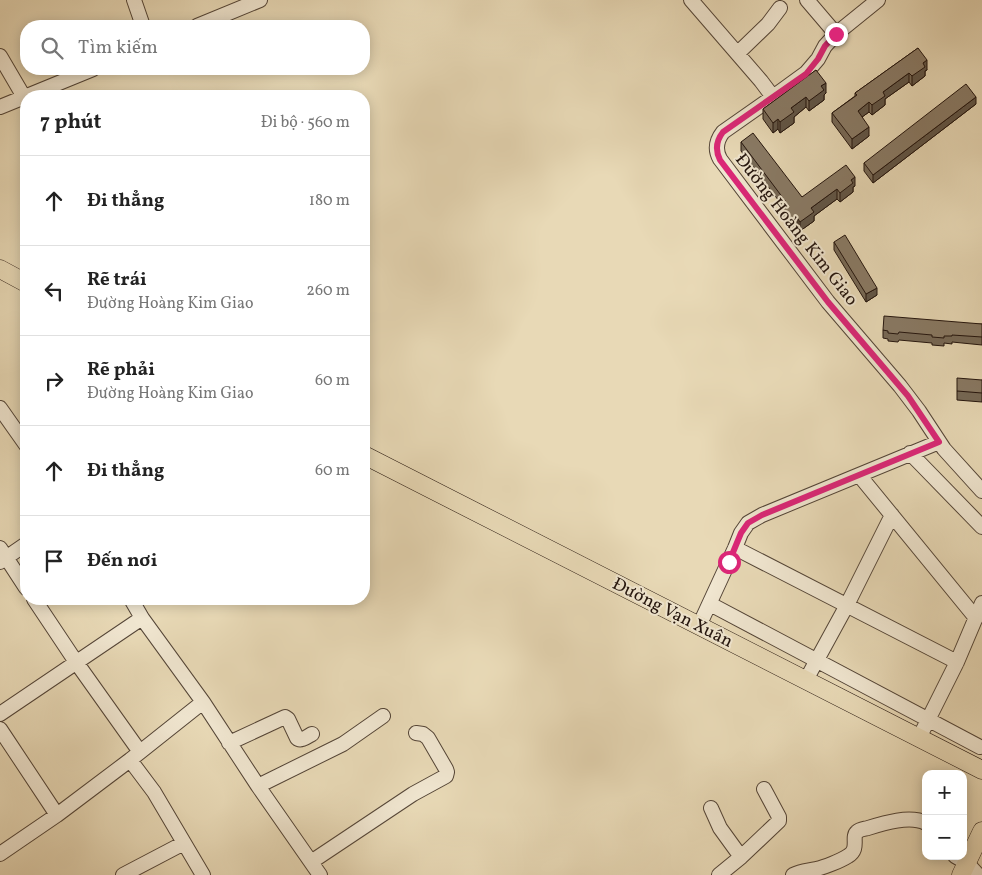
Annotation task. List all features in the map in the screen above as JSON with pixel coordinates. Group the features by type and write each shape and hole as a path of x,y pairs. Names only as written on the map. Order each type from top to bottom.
{"main road":[{"path":"0,269 20,280"},
{"name":"Đường Vạn Xuân","path":"370,457 982,770"},
{"path":"965,867 982,831"}],"street":[{"path":"134,0 141,20"},
{"path":"212,20 260,0"},
{"path":"691,0 761,80 773,97"},
{"path":"807,0 836,34"},
{"name":"Đường Hoàng Kim Giao","path":"878,0 836,34 825,46 818,59 806,74 723,132 718,138 716,145 718,156 828,302 908,396 939,442 982,491"},
{"path":"738,53 768,24 780,8"},
{"path":"0,56 20,90"},
{"path":"41,90 78,75"},
{"path":"0,107 20,99"},
{"path":"0,408 20,436"},
{"path":"699,626 741,533 748,523 762,515 939,442"},
{"path":"910,453 982,527"},
{"path":"859,475 976,618"},
{"path":"806,680 847,605 892,515"},
{"path":"20,547 2,556 20,580"},
{"path":"735,548 956,662"},
{"path":"919,738 982,603"},
{"path":"710,604 980,747"},
{"path":"38,605 135,756 203,875"},
{"path":"134,605 203,702 320,875"},
{"path":"0,714 142,618"},
{"path":"0,854 57,815 203,702"},
{"path":"258,786 343,744 383,716"},
{"path":"229,743 285,717 288,719 298,740 312,734"},
{"path":"0,729 57,815"},
{"path":"311,862 413,794 446,776 446,769 428,738 423,734 416,733"},
{"path":"719,875 780,821 780,817 764,789"},
{"path":"711,808 720,828 741,857"},
{"path":"793,875 802,871 819,868 850,855 855,849 855,835 858,831 896,821 922,821"},
{"path":"123,875 184,843"}],"building":[{"path":"918,48 927,60 923,63 925,67 912,76 909,73 883,92 885,96 872,105 869,102 858,111 869,127 852,139 832,113 857,95 855,93"},
{"path":"816,70 826,83 821,86 824,90 809,101 806,97 791,108 794,112 780,122 778,119 773,123 763,109"},
{"path":"966,84 976,97 873,175 864,163"},
{"path":"753,133 802,197 846,165 855,177 851,180 853,183 840,193 837,189 811,208 814,212 800,222 798,219 793,222 783,210 789,206 741,142"},
{"path":"845,235 877,288 866,294 834,242"},
{"path":"884,316 982,324 982,337 952,335 944,336 944,338 899,332 898,334 888,333 888,331 883,330"},
{"path":"957,378 982,380 982,393 957,391"}],"route":[{"path":"729,562 741,533 748,523 762,515 939,442 919,410 828,302 720,160 717,153 716,145 720,135 806,74 818,59 825,46 836,34"}]}
